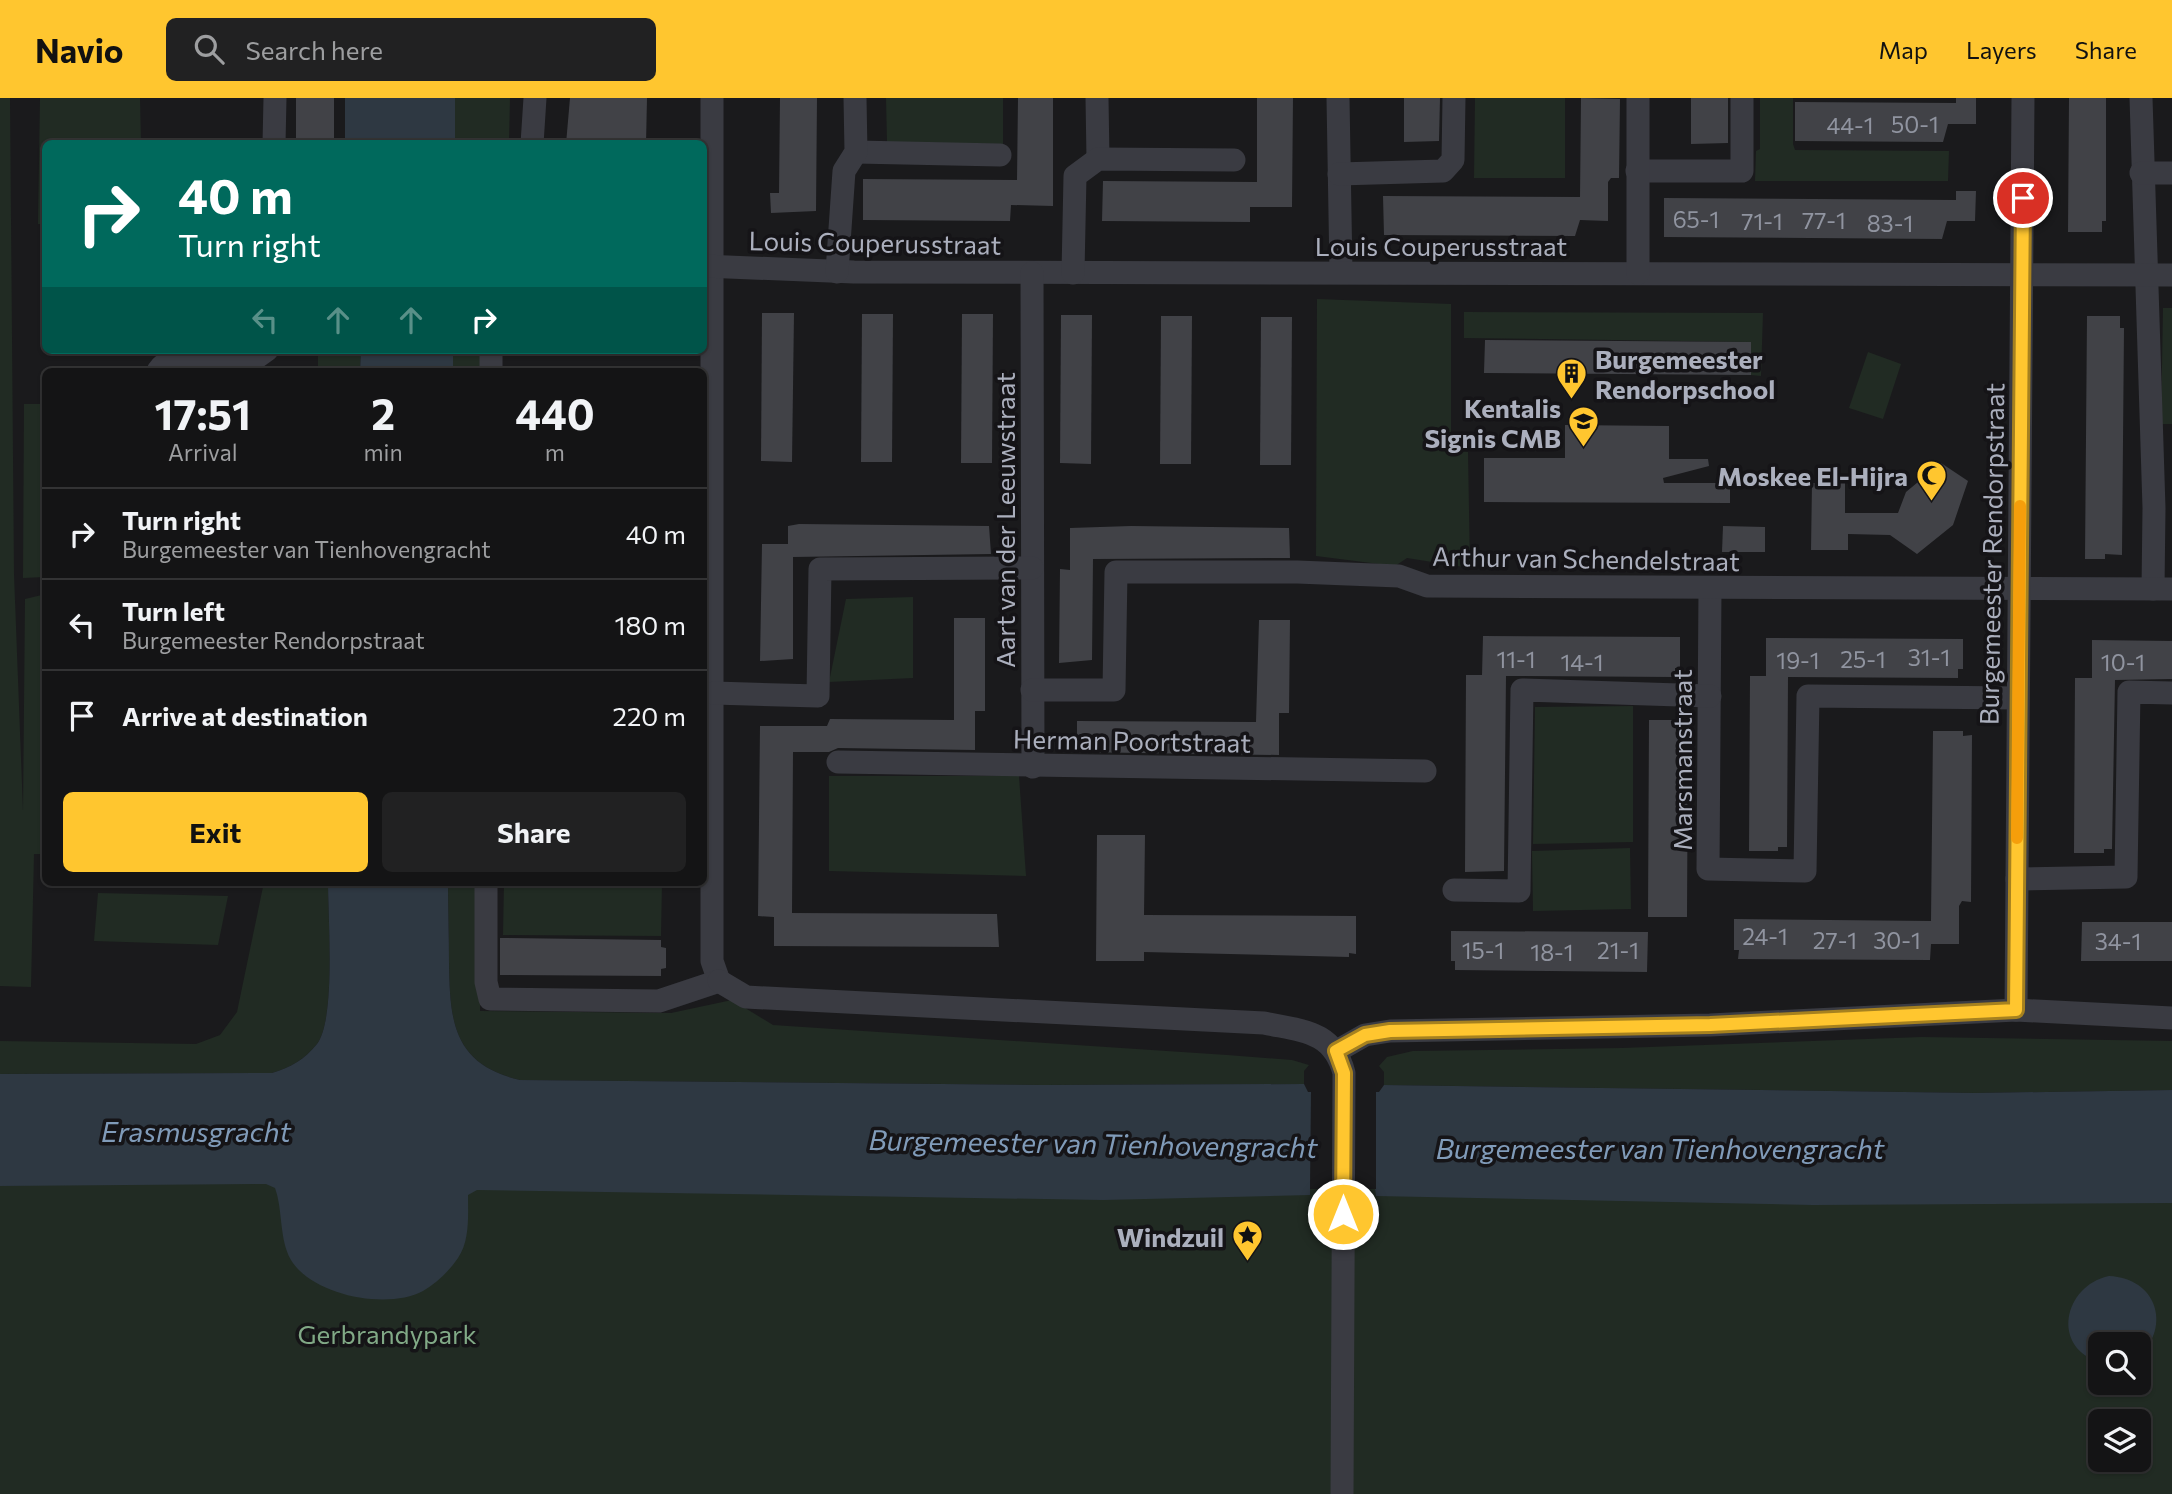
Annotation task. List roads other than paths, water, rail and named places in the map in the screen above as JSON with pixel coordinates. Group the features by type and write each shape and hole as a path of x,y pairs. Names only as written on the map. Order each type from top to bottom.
{"street":[{"path":"274,140 275,98"},
{"path":"532,140 535,98"},
{"path":"712,98 707,266 713,693 712,961 719,981 746,997 1264,1023 1313,1034 1327,1041 1336,1051 1344,1073 1342,1494"},
{"path":"837,272 844,171 856,152 855,98"},
{"path":"1097,98 1098,159"},
{"path":"1338,98 1341,272"},
{"path":"1339,174 1443,171 1453,160 1454,98"},
{"path":"1638,98 1638,273"},
{"path":"1637,171 1742,170 1742,98"},
{"name":"Burgemeester Rendorpstraat","path":"2016,1010 2023,98"},
{"path":"2141,98 2145,274 2163,508 2163,589"},
{"path":"856,152 1000,155"},
{"path":"1073,273 1075,176 1098,159 1234,160"},
{"path":"2141,173 2172,173"},
{"name":"Louis Couperusstraat","path":"707,266 837,272 2172,275"},
{"name":"Aart van der Leeuwstraat","path":"1031,272 1033,767"},
{"path":"160,368 171,364 249,363 261,354"},
{"path":"713,693 818,696 820,569 1032,568"},
{"name":"Arthur van Schendelstraat","path":"1032,690 1114,690 1116,572 1297,572 1399,576 1427,586 2163,589"},
{"name":"Marsmanstraat","path":"1710,589 1708,869 1805,871 1808,696 2018,698"},
{"path":"1454,890 1519,891 1522,690 1710,696"},
{"path":"2017,879 2126,877 2129,692 2172,693"},
{"name":"Herman Poortstraat","path":"838,762 1425,771"},
{"path":"486,886 486,982 490,999 659,1001 719,981"},
{"path":"1336,1051 1365,1035 1390,1031 1710,1025 2016,1010 2172,1018"}],"water":[{"path":"345,98 455,98 455,140 345,140"},
{"path":"361,354 453,354 453,368 360,368"},
{"path":"328,886 448,886 450,984 454,1022 468,1052 498,1073 520,1080 1043,1085 1304,1084 1308,1092 1379,1092 1384,1085 1975,1093 2172,1090 2172,1203 1813,1205 1376,1196 1375,1188 1310,1188 1310,1195 1103,1200 477,1190 468,1195 468,1219 462,1251 447,1272 423,1291 408,1297 372,1299 333,1291 302,1272 287,1252 275,1188 266,1184 0,1186 0,1074 272,1073 302,1059 317,1044 327,1013 330,967"},
{"path":"2109,1276 2125,1279 2148,1294 2154,1305 2156,1318 2151,1340 2151,1332 2088,1332 2088,1357 2084,1355 2074,1344 2069,1331 2069,1318 2073,1304 2081,1292 2093,1282"}],"place":[{"name":"Burgemeester Rendorpschool","path":"1572,400"},
{"name":"Kentalis Signis CMB","path":"1584,449"},
{"name":"Moskee El-Hijra","path":"1931,502"},
{"name":"Windzuil","path":"1247,1263"}],"water label":[{"name":"Erasmusgracht","path":"196,1131"},
{"name":"Burgemeester van Tienhovengracht","path":"1093,1143"},
{"name":"Burgemeester van Tienhovengracht","path":"1660,1148"}],"park label":[{"name":"Gerbrandypark","path":"387,1333"}]}
